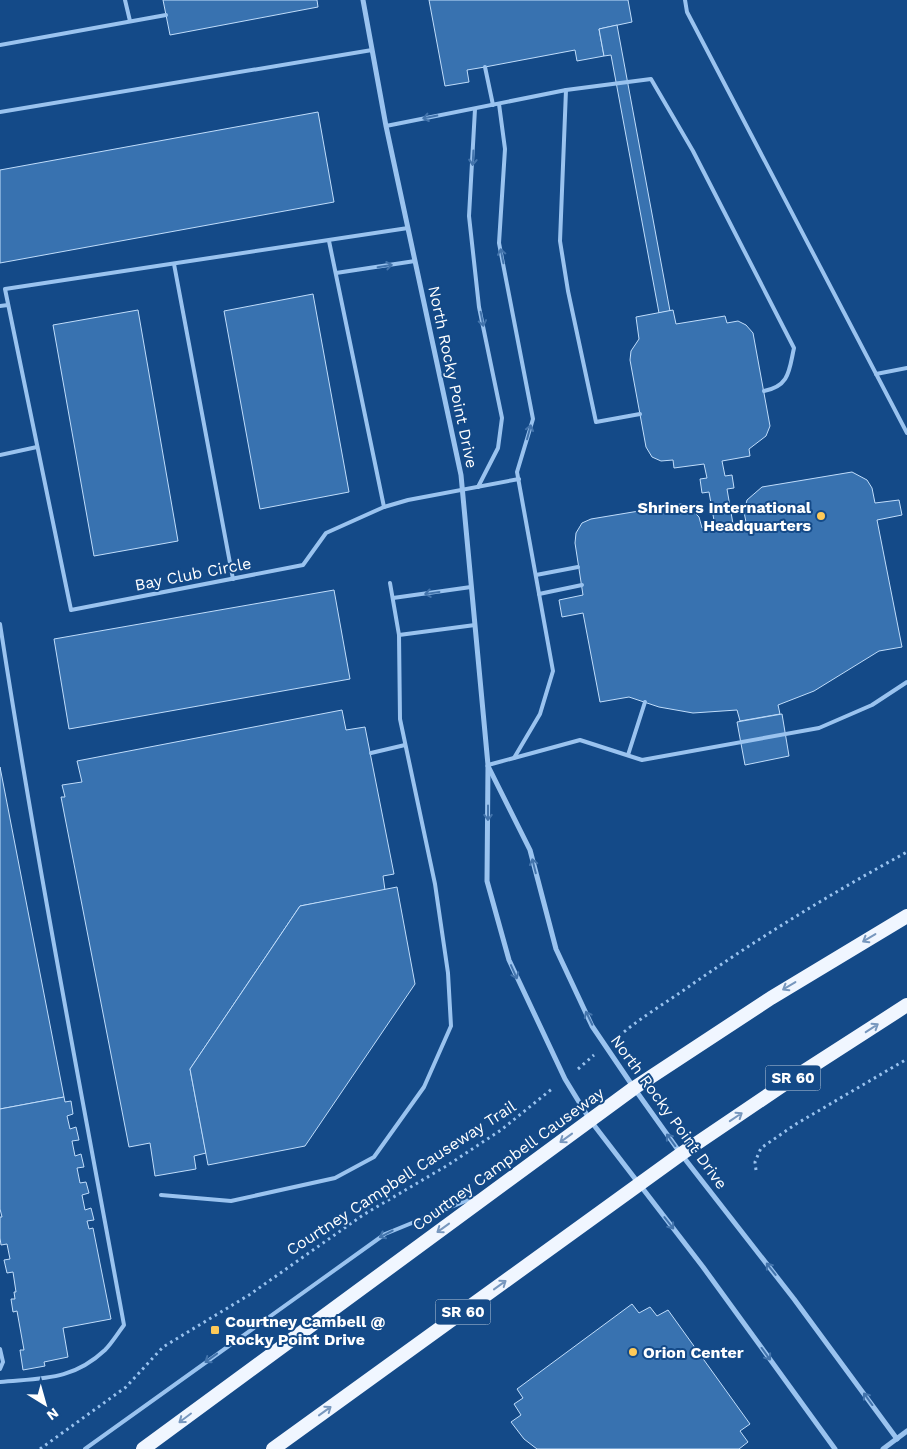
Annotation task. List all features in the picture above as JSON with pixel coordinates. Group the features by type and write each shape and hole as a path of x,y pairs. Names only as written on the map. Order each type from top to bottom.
{"highway":[{"name":"Courtney Campbell Causeway","path":"143,1449 634,1088 771,998 907,916"},
{"name":"SR 60","path":"273,1449 681,1154 907,1005"}],"street":[{"name":"North Rocky Point Drive","path":"363,0 386,126 461,475 488,764 487,881 509,960 564,1079 590,1120 703,1267 835,1449"},
{"name":"North Rocky Point Drive","path":"488,764 530,850 556,950 592,1026 681,1154 794,1299 897,1438"},
{"path":"883,1449 907,1431"}],"lane":[{"path":"124,0 130,22"},
{"path":"685,0 687,12 907,433"},
{"path":"0,45 166,15"},
{"path":"0,112 372,50"},
{"path":"485,66 493,105"},
{"path":"386,126 566,90 651,79 693,150 794,348 788,377 774,389 764,391"},
{"path":"566,90 560,241 568,291 596,422 640,414"},
{"path":"499,104 505,149 499,243 533,419 517,472 553,671 540,714 514,758"},
{"path":"475,109 470,216 479,307 502,418 498,448 478,487"},
{"path":"233,579 174,264 408,228"},
{"path":"329,240 384,507"},
{"path":"336,273 416,261"},
{"name":"Bay Club Circle","path":"174,264 5,289 71,610 303,565 326,533 384,507 408,500 519,479"},
{"path":"0,306 8,304"},
{"path":"876,374 907,368"},
{"path":"0,455 37,447"},
{"path":"536,575 578,567"},
{"path":"161,1196 231,1201 335,1178 374,1157 424,1087 451,1026 448,973 435,884 400,719 398,635 390,583"},
{"path":"539,594 582,585"},
{"path":"393,598 471,587"},
{"path":"0,624 20,756 124,1325 106,1349 80,1369 57,1377 0,1382"},
{"path":"398,635 475,625"},
{"path":"488,764 580,740 642,760 819,728 872,705 907,682"},
{"path":"628,755 645,702"},
{"path":"371,753 405,745"},
{"path":"85,1449 384,1234 496,1189"},
{"path":"0,1349 2,1362 0,1369"}],"path":[{"name":"Courtney Campbell Causeway Trail","path":"40,1449 126,1387 163,1347 249,1295 363,1215 456,1160 501,1130 636,1022 719,965 788,921 907,852"},
{"path":"756,1170 755,1162 761,1148 796,1124 907,1059"}],"building":[{"path":"163,0 317,0 318,7 170,35"},
{"path":"429,0 628,0 632,22 599,29 604,56 577,61 575,50 467,70 469,82 445,86"},
{"path":"617,25 670,311 659,313 611,55 604,56 599,29"},
{"path":"318,112 334,202 0,263 0,170"},
{"path":"313,294 349,492 260,509 224,311"},
{"path":"138,310 178,541 94,556 53,325"},
{"name":"Shriners International Headquarters","path":"673,310 676,324 725,316 727,323 738,321 746,325 753,333 770,426 766,436 749,449 750,456 722,461 725,476 732,475 734,488 727,489 733,524 746,522 744,512 747,500 762,487 852,472 867,480 872,488 875,503 899,500 902,515 877,520 902,647 879,651 814,691 778,705 780,714 740,721 737,710 693,713 659,707 629,697 600,702 583,613 562,617 559,600 583,595 575,543 576,533 582,523 591,519 681,504 689,507 699,517 702,528 715,526 709,492 702,493 700,479 707,478 704,464 674,468 673,460 661,461 652,457 646,447 630,360 631,351 639,339 636,317"},
{"path":"334,590 350,679 69,729 54,639"},
{"path":"342,710 346,730 365,727 394,874 383,876 385,890 300,906 190,1069 206,1153 194,1156 196,1169 155,1176 150,1143 129,1147 61,797 65,797 62,785 82,782 77,761"},
{"path":"782,714 789,756 745,765 737,722"},
{"path":"0,767 64,1097 0,1109"},
{"path":"397,887 415,984 305,1146 208,1165 190,1069 300,906"},
{"path":"64,1097 65,1102 71,1101 73,1114 67,1116 70,1129 76,1127 79,1140 72,1141 75,1156 81,1154 84,1167 77,1168 80,1183 86,1182 89,1193 82,1195 85,1210 91,1208 94,1220 87,1221 89,1229 93,1228 111,1319 63,1328 68,1357 44,1362 45,1366 23,1370 20,1350 24,1350 17,1311 13,1312 11,1299 15,1299 14,1292 16,1292 13,1272 7,1273 4,1260 10,1259 7,1244 1,1245 0,1238 0,1217 2,1217 0,1209 0,1109"},
{"name":"Orion Center","path":"632,1304 639,1313 650,1307 657,1316 668,1310 750,1424 740,1431 748,1442 739,1449 537,1449 524,1439 511,1422 521,1415 514,1404 523,1398 517,1389"}],"place":[{"name":"Shriners International Headquarters","path":"821,516"},
{"name":"Courtney Cambell @ Rocky Point Drive","path":"215,1330"},
{"name":"Orion Center","path":"633,1352"}]}
